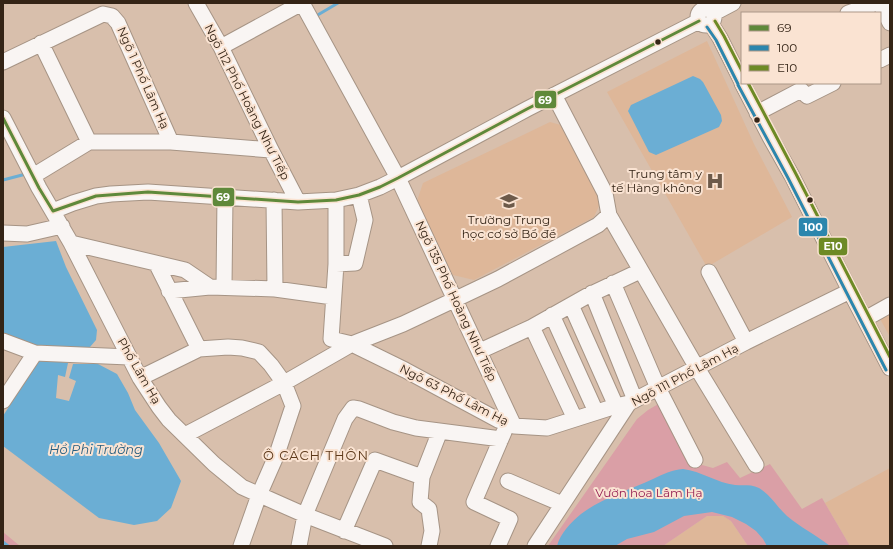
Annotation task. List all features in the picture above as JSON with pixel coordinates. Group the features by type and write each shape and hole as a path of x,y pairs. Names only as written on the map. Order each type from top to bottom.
{"street":[{"name":"Ngõ 112 Phố Hoàng Như Tiếp","path":"196,3 221,47 298,202"},
{"path":"221,47 302,3"},
{"name":"Ngõ 135 Phố Hoàng Như Tiếp","path":"302,3 398,178 480,351 511,424"},
{"path":"53,211 84,199 111,194 165,192 298,202 336,200 359,195 398,178 706,14 733,3"},
{"path":"854,12 879,3 890,23"},
{"name":"Ngõ 1 Phố Lâm Hạ","path":"3,62 103,14 112,16 118,23 171,142"},
{"path":"706,14 720,38 737,61 741,79"},
{"path":"41,43 89,142"},
{"path":"742,84 792,176 890,368"},
{"path":"757,113 801,90 807,96 831,84"},
{"path":"554,95 605,193 609,215 697,368 756,464"},
{"name":"Phố Lâm Hạ","path":"3,118 33,176 71,243 140,378 159,407 184,435 214,464 242,487 305,515 385,546"},
{"path":"33,176 89,142 171,142 271,150"},
{"path":"336,264 355,263 365,220 359,195"},
{"path":"217,287 224,196"},
{"path":"274,200 274,290"},
{"path":"169,291 217,287 274,290 333,298 336,264 336,200"},
{"path":"184,435 284,383 352,344 403,324 498,279 598,225 609,215"},
{"path":"3,234 27,234 62,226"},
{"path":"71,243 185,270 217,287"},
{"path":"156,263 199,349"},
{"path":"480,351 532,327 592,293 640,271"},
{"path":"708,272 746,342"},
{"path":"613,283 658,388 695,460"},
{"name":"Ngõ 111 Phố Lâm Hạ","path":"535,546 626,403 850,291"},
{"path":"592,293 626,403"},
{"name":"Ngõ 63 Phố Lâm Hạ","path":"333,298 331,338 335,341 352,344 405,370 498,420 511,424 547,428 626,403"},
{"path":"571,305 626,403"},
{"path":"865,319 890,305"},
{"path":"552,315 596,412"},
{"path":"532,327 575,419"},
{"path":"3,341 35,353 129,357"},
{"path":"140,378 199,349 228,347 259,352 284,383 293,406 277,454 259,495 241,546"},
{"path":"3,401 35,353"},
{"path":"298,546 305,515 345,419 353,408 393,422 416,428 501,440"},
{"path":"498,546 510,519 474,502 501,440 511,424"},
{"path":"429,546 432,531 429,509 420,502 422,477 440,431"},
{"path":"344,531 375,460 422,477"},
{"path":"508,481 562,504"}],"shaded area":[{"name":"Trung tâm y tế Hàng không","path":"707,41 754,144 792,217 707,267 607,92"},
{"name":"Trường Trung học cơ sở Bồ đề","path":"550,122 568,127 602,199 594,217 474,280 453,275 416,204 423,183"},
{"path":"890,311 890,337 879,317"},
{"path":"890,468 890,546 850,546 825,503"},
{"path":"707,516 723,516 731,521 748,546 663,546"}],"green space":[{"name":"Vườn hoa Lâm Hạ","path":"660,403 691,462 713,468 727,462 740,478 770,464 802,509 822,498 850,546 748,546 731,521 723,516 707,516 663,546 548,546 637,419"},
{"path":"3,532 20,546 3,546"}],"water":[{"path":"693,76 703,82 721,115 722,121 719,127 656,155 649,152 628,111 631,105"},
{"path":"56,241 66,267 97,330 96,340 90,347 24,348 3,340 3,247"},
{"name":"Hồ Phi Trường","path":"39,359 68,363 65,377 58,375 56,398 69,401 76,381 69,378 73,364 98,364 117,374 128,393 135,410 159,443 181,481 171,508 157,521 134,525 99,518 3,446 3,416"},
{"path":"683,469 696,472 728,484 759,488 767,494 787,516 830,546 767,546 756,531 746,524 732,517 712,512 684,516 654,532 627,539 615,546 557,546 563,533 570,524 589,508 664,474"}],"waterway":[{"path":"316,16 338,3"},
{"path":"3,180 26,174"},
{"path":"3,542 8,546"}],"transit line":[{"name":"69","path":"53,211 96,196 148,192 298,202 336,200 359,195 398,178 527,109 699,21"},
{"name":"E10","path":"715,21 741,69"},
{"name":"100","path":"707,27 716,40 738,84"},
{"name":"E10","path":"749,84 890,357"},
{"name":"100","path":"738,85 788,178 886,370"},
{"name":"69","path":"3,118 39,188 53,211"}],"place":[{"name":"Trung tâm y tế Hàng không","path":"715,181"},
{"name":"Trường Trung học cơ sở Bồ đề","path":"509,201"}],"district":[{"name":"Ô CÁCH THÔN","path":"316,455"}]}
